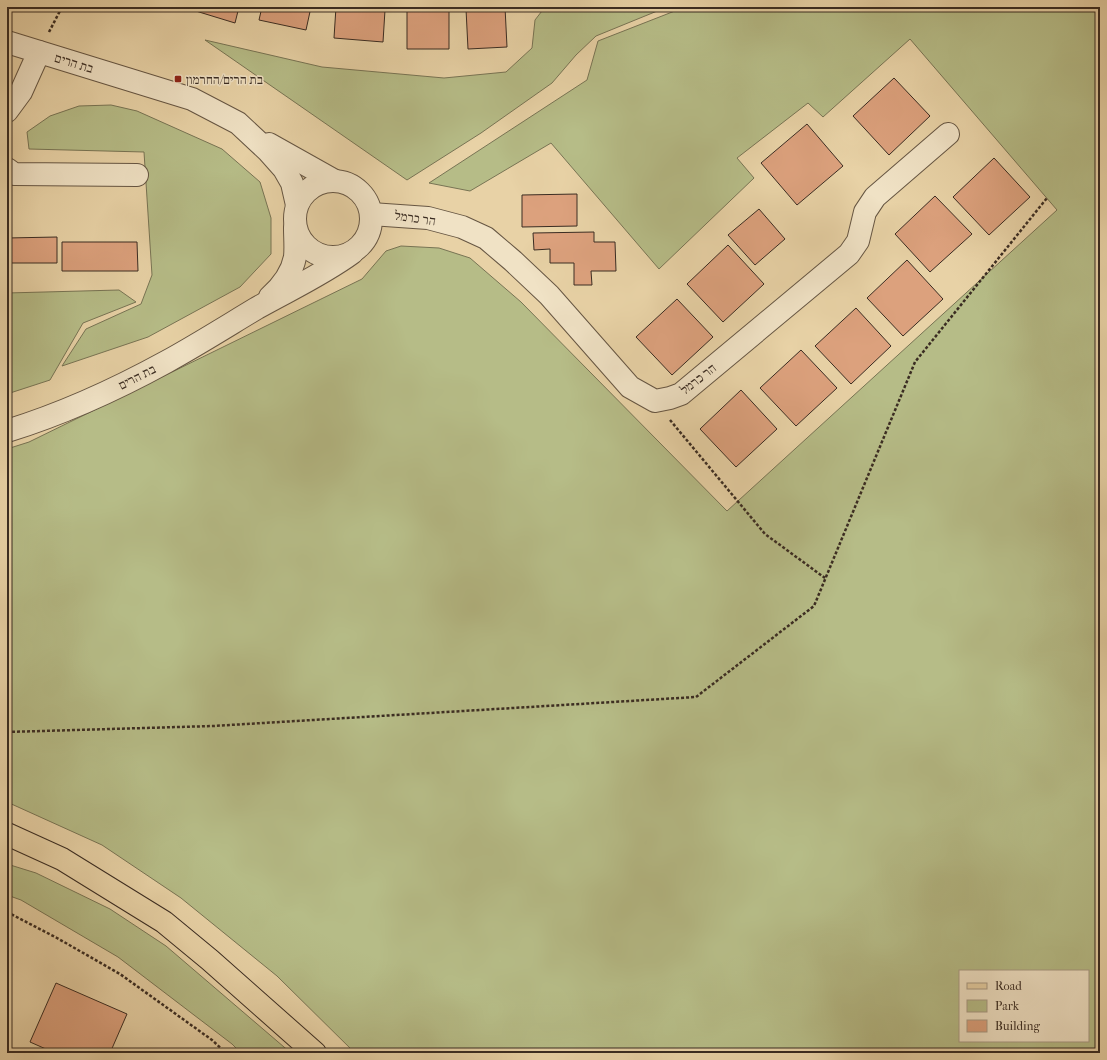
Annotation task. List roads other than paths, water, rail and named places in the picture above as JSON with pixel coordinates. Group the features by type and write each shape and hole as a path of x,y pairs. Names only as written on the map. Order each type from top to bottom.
{"main road":[{"path":"7,834 62,859 164,922 315,1053"},
{"path":"7,845 20,849 72,872 135,904"}],"street":[{"name":"בת הרים","path":"7,42 192,99 238,123 251,133 335,181"},
{"path":"7,111 20,92 39,52"},
{"name":"בת הרים","path":"251,133 284,169 292,184 297,205"},
{"name":"הר כרמל","path":"371,214 428,218 462,227 486,238 514,261 549,295 630,388 655,401 681,394 849,254 858,241 865,212 875,197 948,134"},
{"path":"7,169 14,174 137,176"},
{"path":"335,181 347,183 357,189 365,198 371,209 372,221 369,233 363,244 352,253 342,257 330,258 318,255 307,248 300,239 295,228 294,217 297,205 303,195 312,187 323,182 335,181"},
{"name":"בת הרים","path":"259,307 278,289 289,274 295,258 295,228"},
{"name":"בת הרים","path":"7,431 30,424 114,389 166,362 259,307 335,266 352,253"}],"place":[{"name":"בת הרים/החרמון","path":"178,79"}]}
